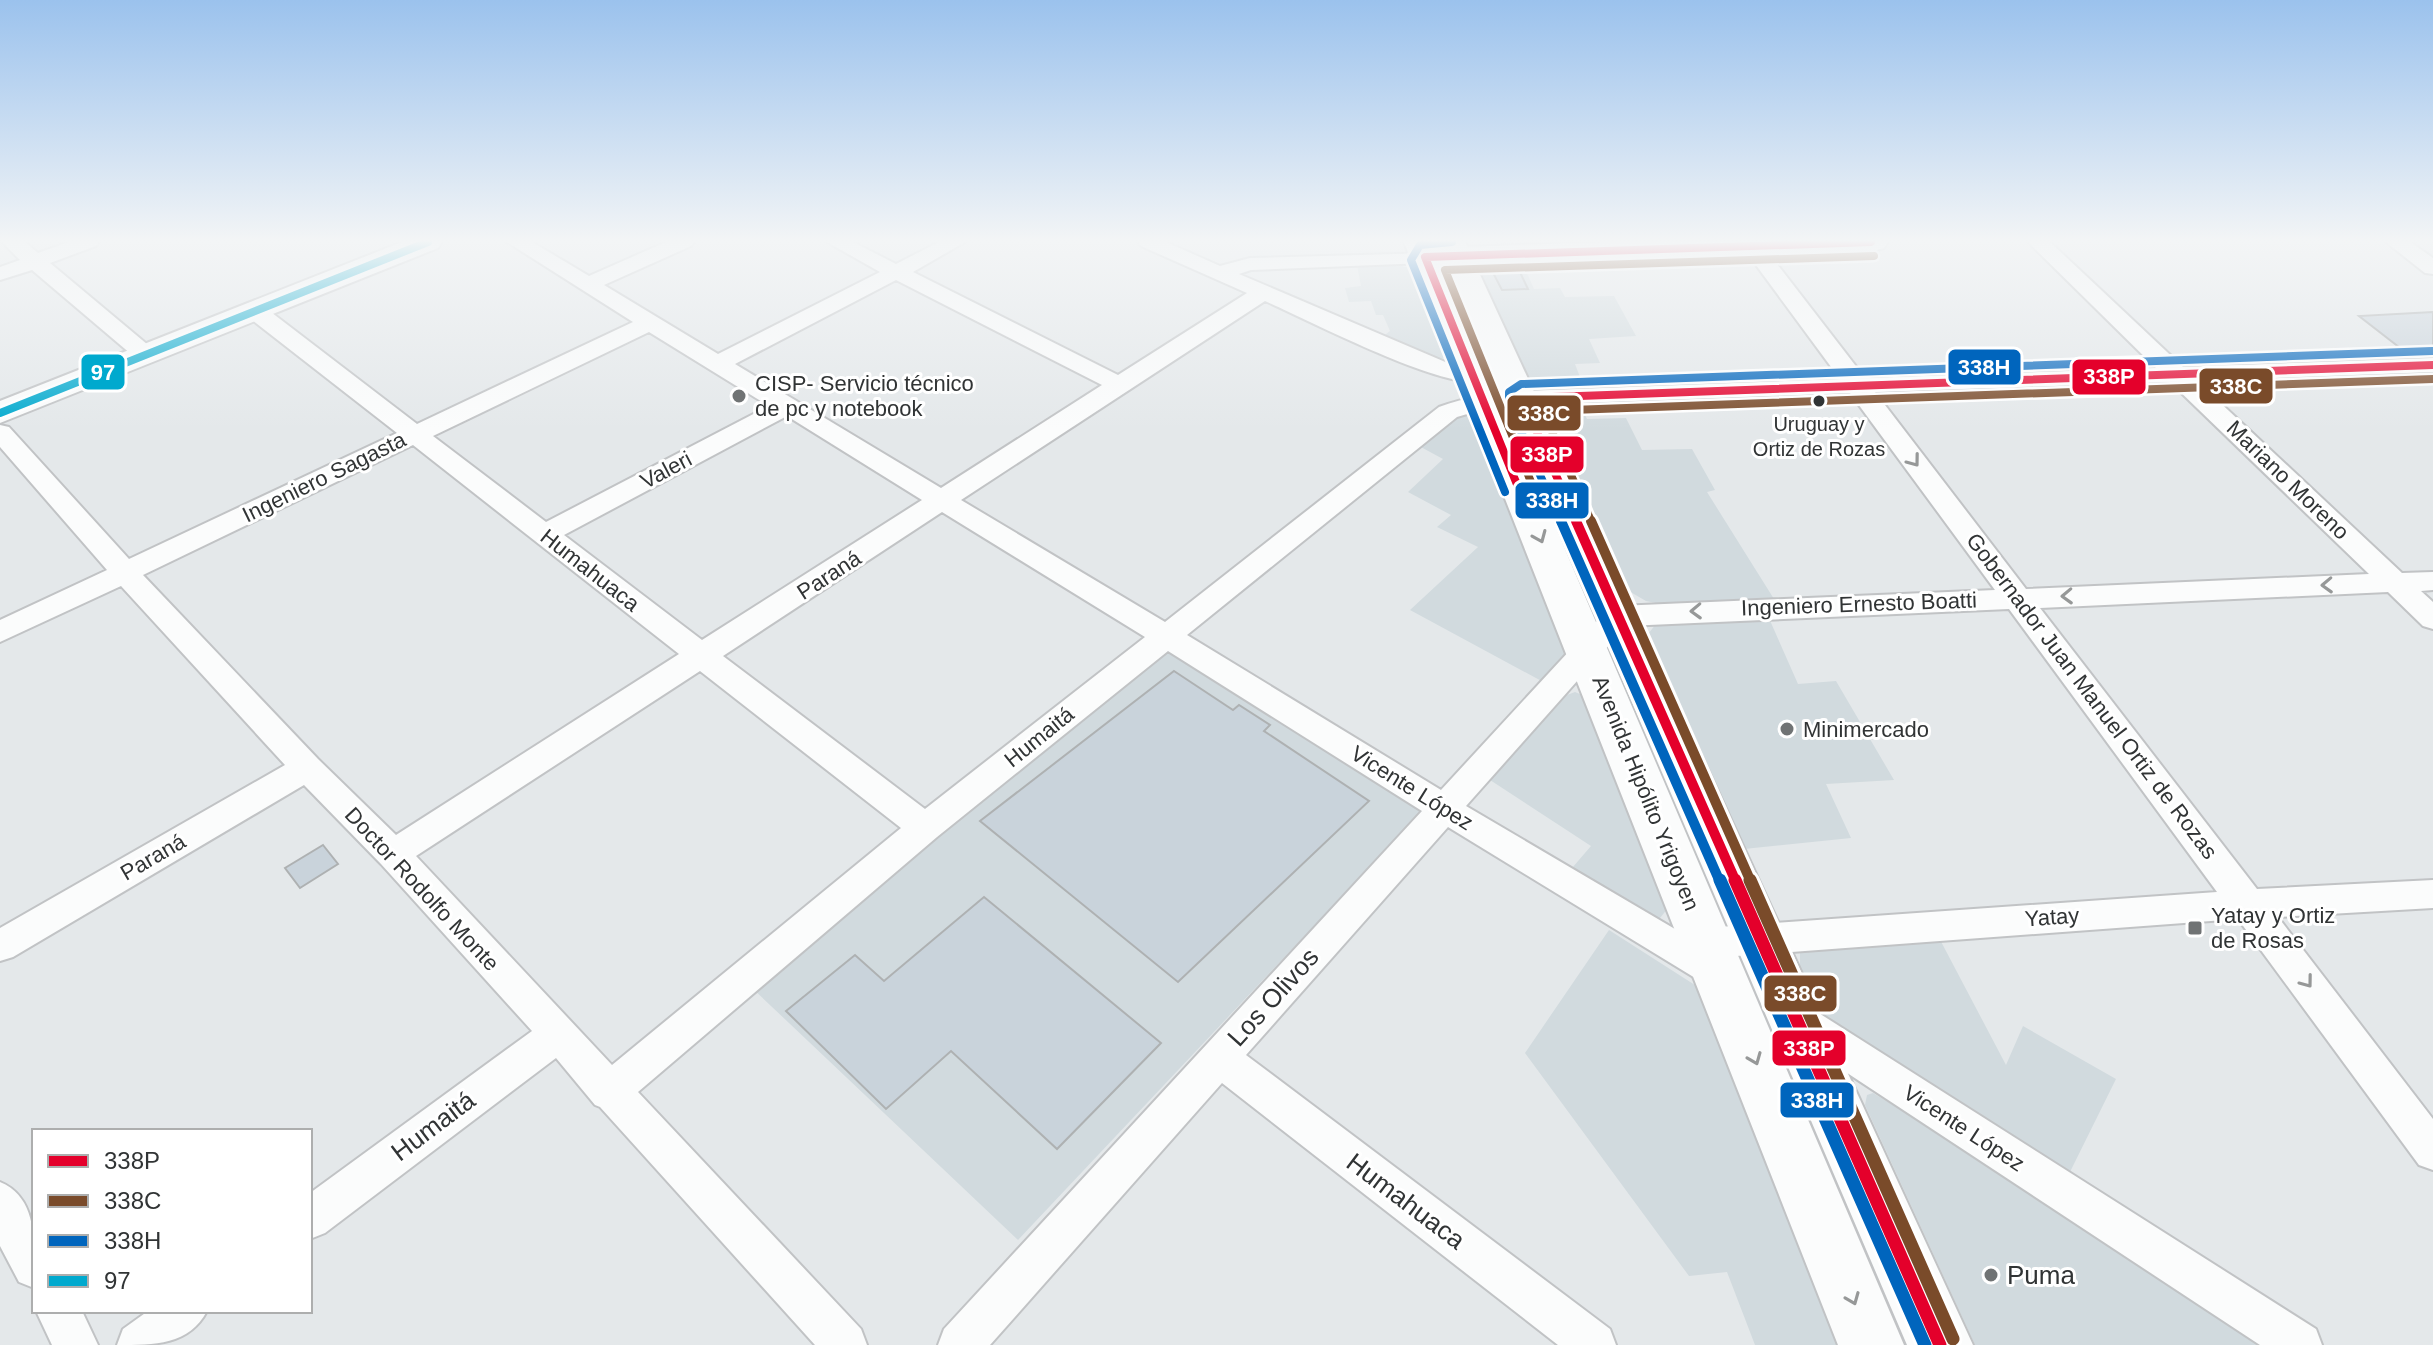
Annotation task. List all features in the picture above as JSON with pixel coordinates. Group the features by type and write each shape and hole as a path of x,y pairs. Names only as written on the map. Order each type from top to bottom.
{"main road":[{"name":"Avenida Hipólito Yrigoyen","path":"1459,305 1492,392 1602,632 1715,950 1871,1345"},
{"name":"Avenida Hipólito Yrigoyen","path":"1459,305 1492,392"},
{"name":"Avenida Hipólito Yrigoyen","path":"1715,950 1797,1019 1940,1345"}],"street":[{"path":"87,305 146,355"},
{"path":"0,413 270,305"},
{"name":"Vicente López","path":"621,305 1443,808 1715,950"},
{"path":"718,363 834,305"},
{"path":"961,305 1121,386"},
{"name":"Paraná","path":"393,854 1244,305"},
{"path":"1290,305 1492,392 1859,387 2433,365"},
{"name":"Gobernador Juan Manuel Ortiz de Rozas","path":"1797,305 2433,1151"},
{"name":"Mariano Moreno","path":"2104,305 2433,619"},
{"name":"Humahuaca","path":"255,311 925,828"},
{"name":"Ingeniero Sagasta","path":"0,632 649,323"},
{"name":"Humaitá","path":"609,1092 925,828 1448,412 1492,392"},
{"name":"Valeri","path":"544,534 788,406"},
{"name":"Doctor Rodolfo Monte","path":"0,432 125,573 307,768 393,854 845,1345"},
{"name":"Ingeniero Ernesto Boatti","path":"1602,632 2017,597 2433,581"},
{"name":"Los Olivos","path":"960,1345 1602,632"},
{"name":"Paraná","path":"0,946 307,768"},
{"name":"Yatay","path":"1715,950 2248,904 2433,894"},
{"name":"Vicente López","path":"1797,1019 2300,1345"},
{"name":"Humaitá","path":"312,1217 557,1035"},
{"name":"Humahuaca","path":"1218,1057 1594,1345"},
{"path":"0,1203 32,1263"},
{"path":"59,1313 76,1345"},
{"path":"139,1345 182,1313"}],"shaded area":[{"path":"1372,305 1431,305 1450,352 1442,359 1381,338 1390,331 1383,315 1376,315"},
{"path":"1496,305 1619,305 1636,336 1589,339 1600,363 1575,364 1585,390 1552,391 1529,379"},
{"path":"1578,401 1587,419 1626,418 1642,450 1692,449 1715,490 1707,492 1774,599 1661,604 1646,601 1627,590 1547,417 1555,404"},
{"path":"1463,414 1474,416 1571,654 1547,684 1410,610 1478,547 1437,527 1451,515 1408,492 1443,459 1419,446 1451,417"},
{"path":"1768,616 1798,684 1836,681 1894,780 1826,784 1851,838 1744,849 1648,634 1656,624"},
{"path":"1168,650 1424,809 1018,1240 751,987"},
{"path":"1575,692 1587,697 1668,908 1660,918 1651,920 1566,875 1591,846 1490,780 1567,695"},
{"path":"1609,930 1698,987 1843,1345 1755,1345 1727,1272 1689,1276 1525,1053"},
{"path":"1937,934 2006,1065 2023,1026 2116,1079 2067,1178 1826,1026 1800,968 1800,948"},
{"path":"1873,1093 2230,1309 2278,1345 1975,1345 1865,1105 1867,1095"}],"building":[{"path":"2433,312 2433,351 2404,351 2359,316"},
{"path":"1174,671 1233,710 1239,705 1270,725 1264,731 1369,801 1178,982 980,821"},
{"path":"323,845 338,864 300,888 285,868"},
{"path":"984,897 1161,1043 1057,1149 951,1051 886,1109 786,1011 855,955 884,981"}],"transit line":[{"name":"97","path":"0,413 271,305"},
{"name":"338H","path":"1429,305 1505,492"},
{"name":"338P","path":"1444,305 1518,487"},
{"name":"338C","path":"1459,305 1531,482"},
{"name":"338H","path":"1925,1345 1509,404 1509,392 1521,384 2432,351"},
{"name":"338P","path":"1940,1345 1522,398 2433,365"},
{"name":"338C","path":"1953,1339 1543,411 2433,379"}],"place":[{"name":"CISP- Servicio técnico de pc y notebook","path":"739,396"},
{"name":"Uruguay y Ortiz de Rozas","path":"1819,401"},
{"name":"Minimercado","path":"1787,729"},
{"name":"Yatay y Ortiz de Rosas","path":"2195,928"},
{"name":"Puma","path":"1991,1275"}]}
